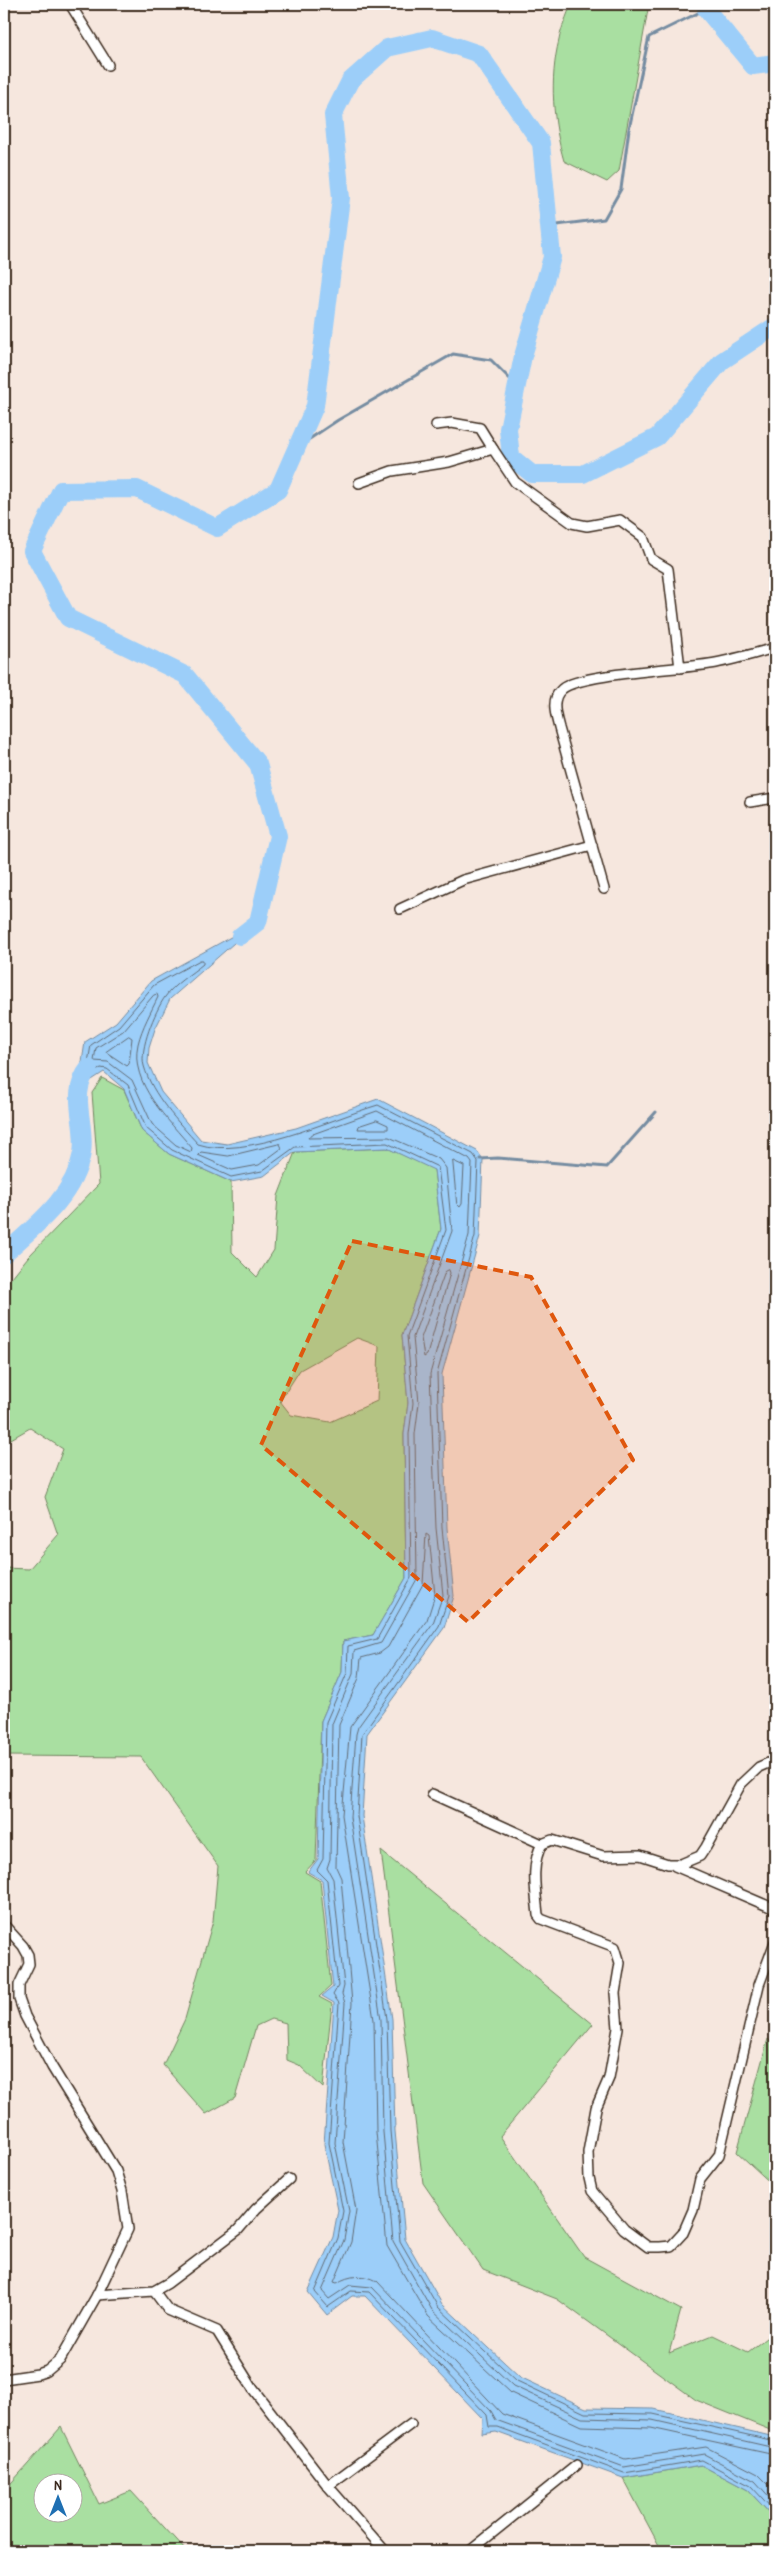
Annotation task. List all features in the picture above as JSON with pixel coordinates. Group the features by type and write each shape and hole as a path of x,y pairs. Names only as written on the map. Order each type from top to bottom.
{"street":[{"path":"70,4 108,65"},
{"path":"436,426 452,423 480,428 515,482 572,523 587,526 620,520 643,537 651,559 668,569 680,668"},
{"path":"359,483 392,471 449,462 493,449"},
{"path":"604,889 559,728 555,711 557,694 563,687 598,677 716,663 775,648"},
{"path":"750,802 775,798"},
{"path":"400,909 463,880 592,845"},
{"path":"675,1866 700,1856 722,1822 741,1784 759,1767 775,1760"},
{"path":"432,1794 542,1844"},
{"path":"775,1909 675,1866 640,1855 603,1856 552,1840 542,1844 537,1853 535,1873 538,1915 541,1919 615,1947 618,1950 620,1962 616,1993 618,2028 609,2078 596,2108 588,2152 588,2167 592,2191 624,2229 648,2247 671,2246 678,2241 693,2210 700,2179 718,2155 759,1985 775,1942"},
{"path":"4,1925 23,1946 28,1955 29,1964 19,1985 19,1999 25,2016 52,2067 116,2171 122,2191 128,2229 97,2296 60,2360 47,2371 4,2379"},
{"path":"97,2296 154,2291 238,2230 256,2209 289,2179"},
{"path":"154,2291 168,2310 217,2331 253,2389 328,2486 386,2551"},
{"path":"328,2486 411,2424"},
{"path":"470,2551 577,2465"}],"highlighted area":[{"path":"352,1241 531,1277 633,1460 468,1622 261,1445"}],"green space":[{"path":"571,4 649,4 619,171 607,182 564,161 560,147 555,117 554,70 560,36"},
{"path":"102,1078 124,1090 142,1131 169,1154 231,1182 232,1252 257,1277 274,1250 278,1196 295,1152 387,1148 434,1169 441,1229 402,1335 408,1403 404,1434 406,1578 373,1635 343,1641 342,1672 321,1721 316,1860 305,1872 320,1881 331,1986 319,1997 332,2004 323,2088 299,2065 287,2060 286,2023 271,2019 256,2026 235,2098 206,2114 163,2065 185,2019 213,1921 218,1866 141,1757 4,1756 4,1568 29,1569 58,1535 45,1497 63,1449 30,1428 4,1443 4,1287 28,1257 99,1184 92,1093","holes":["357,1338 379,1346 377,1401 330,1422 291,1415 280,1401 300,1370"]},
{"path":"381,1851 593,2024 500,2136 584,2257 681,2310 669,2353 713,2335 748,2352 775,2331 775,2432 696,2400 557,2299 483,2270 423,2183"},
{"path":"768,2039 775,2045 775,2187 737,2152"},
{"path":"61,2427 99,2504 131,2491 186,2551 4,2551 4,2491"},
{"path":"701,2465 748,2490 775,2519 775,2551 662,2551 623,2478"}],"water":[{"path":"258,922 170,999 155,1029 149,1048 148,1063 161,1092 201,1140 227,1144 296,1128 378,1099 477,1151 483,1159 480,1236 442,1374 447,1528 454,1596 444,1628 367,1734 362,1816 392,2019 395,2131 405,2239 442,2304 520,2377 586,2408 654,2409 775,2437 775,2519 748,2490 701,2465 623,2478 496,2432 482,2434 483,2419 365,2296 352,2296 327,2315 308,2292 333,2237 338,2210 324,2144 334,2003 322,1996 333,1987 322,1880 308,1872 318,1859 321,1721 342,1672 343,1641 373,1635 406,1578 404,1434 408,1403 402,1335 441,1229 434,1170 387,1148 295,1152 264,1176 231,1182 169,1154 142,1131 124,1089 104,1072 78,1089 85,1042 116,1022 151,981"}],"waterway":[{"path":"707,4 706,9 753,66 775,63"},
{"path":"549,226 604,219 621,189 629,129 649,37 706,9"},
{"path":"240,936 258,922 278,836 258,764 185,675 68,618 32,551 61,490 137,489 217,528 278,490 315,406 341,198 333,115 350,81 387,48 432,38 479,54 541,143 552,257 523,356 508,429 511,457 532,474 583,474 657,437 722,361 775,326"},
{"path":"299,446 338,420 453,354 491,360 517,386"},
{"path":"4,1254 52,1210 71,1183 78,1169 83,1142 79,1099 80,1088 89,1068"},
{"path":"480,1159 498,1158 607,1167 656,1112"}]}
